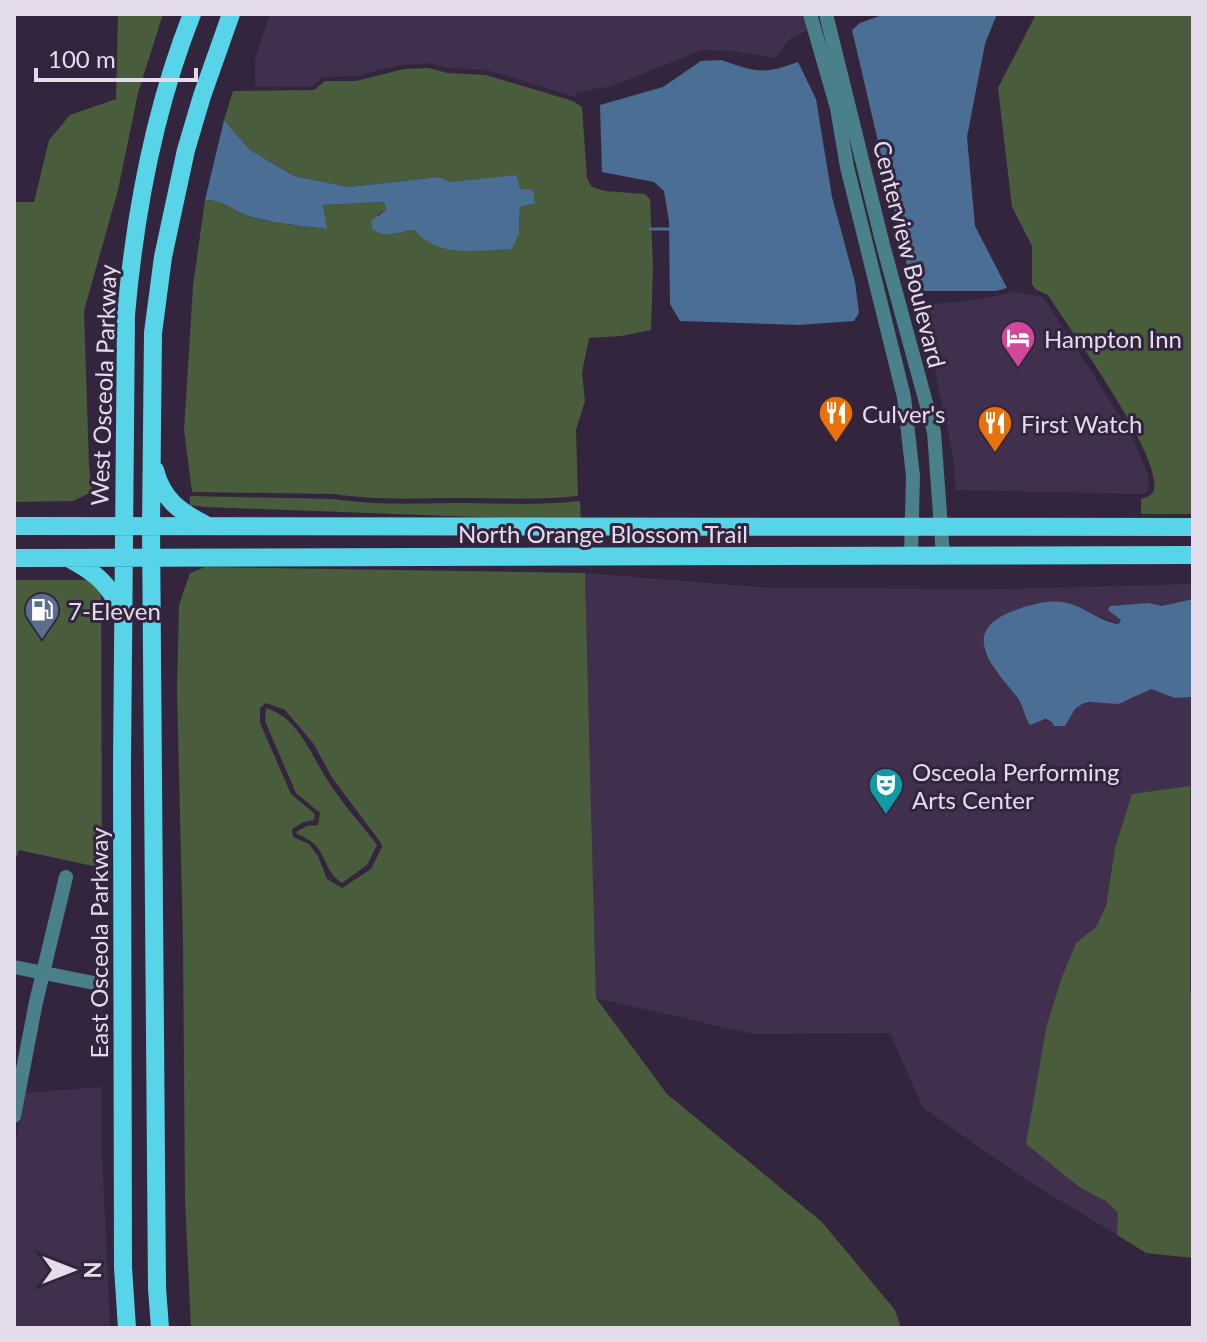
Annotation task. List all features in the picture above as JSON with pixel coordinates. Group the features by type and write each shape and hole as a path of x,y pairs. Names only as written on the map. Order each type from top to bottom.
{"main road":[{"name":"West Osceola Parkway","path":"124,559 126,315 131,255 149,153 180,44 192,14"},
{"name":"West Osceola Parkway","path":"151,559 153,333 163,257 190,137 231,14"},
{"path":"151,456 159,486 171,503 209,527"},
{"name":"North Orange Blossom Trail","path":"14,526 1193,527"},
{"name":"North Orange Blossom Trail","path":"14,558 1193,555"},
{"path":"69,558 105,582 124,620"},
{"name":"East Osceola Parkway","path":"124,559 123,1267 127,1328"},
{"path":"151,559 157,1288 160,1328"}],"street":[{"name":"Centerview Boulevard","path":"810,14 837,108 847,167 892,344 910,440 913,476 911,555"},
{"name":"Centerview Boulevard","path":"826,14 934,432 943,555"},
{"path":"892,344 908,339"},
{"path":"14,1116 66,877"},
{"path":"14,967 99,984"}],"shaded area":[{"path":"270,14 804,14 808,30 788,40 776,58 702,50 612,86 576,92 576,97 487,70 449,68 428,63 402,65 355,76 323,77 312,86 255,86 255,59"},
{"path":"1015,292 1043,297 1130,432 1148,475 1149,490 1142,494 956,490 953,455 921,305 976,300"},
{"path":"585,573 771,588 1006,589 1193,584 1193,599 1162,606 1149,603 1115,604 1116,615 1122,621 1119,624 1074,606 1031,603 985,636 984,652 1022,705 1027,721 1069,720 1082,704 1131,700 1142,691 1151,689 1175,698 1193,697 1193,1005 1190,989 1190,786 1115,848 1106,906 1096,927 1076,943 1070,960 1026,1144 1079,1187 1107,1202 1118,1213 1117,1235 1028,1181 923,1108 890,1033 753,1034 596,998"},
{"path":"102,1087 110,1328 14,1328 14,1148 25,1093"}],"green space":[{"path":"118,14 163,14 138,93 118,190 84,311 92,492 73,501 14,502 14,202 34,202 49,140 70,115 116,99"},
{"path":"1036,14 1193,14 1193,514 1141,514 1141,499 1151,495 1154,489 1152,472 1143,448 1112,392 1048,295 1035,289 1032,284 1032,246 1012,207 998,88"},
{"path":"428,68 448,73 486,75 573,101 582,107 587,178 592,187 645,194 650,199 653,267 651,330 589,338 582,373 585,401 576,430 578,496 400,499 334,494 192,492 184,430 193,286 205,200 225,204 260,219 326,229 323,205 385,202 386,210 377,215 385,235 416,230 519,233 520,207 534,203 520,189 452,182 439,177 349,187 294,176 250,150 224,120 233,91 314,90 325,81 356,81 404,69"},
{"path":"190,496 334,499 401,504 580,501 581,521 205,507 190,505"},
{"path":"205,567 585,573 596,998 667,1094 822,1222 895,1310 901,1328 191,1328 185,1200 177,690 179,605 190,573","holes":["266,703 285,710 313,743 333,779 381,843 371,869 342,888 327,879 318,856 309,844 293,837 292,829 314,820 315,814 291,794 260,723 260,708"]},
{"path":"14,580 93,580 101,587 102,868 19,850 14,863"},
{"path":"266,708 295,728 333,789 377,845 367,865 342,883 330,871 315,845 296,832 318,825 320,813 296,793 265,721"},
{"path":"1190,786 1193,1258 1146,1253 1117,1235 1118,1213 1107,1202 1079,1187 1026,1144 1047,1024 1076,943 1096,927 1106,906 1115,848 1132,794"}],"water":[{"path":"885,14 997,14 985,44 967,137 975,226 1007,288 996,291 913,291 852,30 860,23"},
{"path":"721,60 760,70 798,62 816,99 832,197 855,282 859,313 854,321 799,325 680,321 670,304 669,221 664,191 654,182 602,172 600,105 663,87 701,61"},
{"path":"224,120 250,150 294,176 349,187 439,177 452,182 516,175 520,189 533,190 535,203 520,207 519,233 512,249 486,251 447,249 424,239 415,230 385,235 373,230 371,221 386,210 384,202 323,205 327,229 252,217 225,204 205,200"},
{"path":"1193,599 1193,697 1175,698 1151,689 1119,704 1082,704 1075,709 1065,726 1054,726 1045,719 1030,725 1019,700 985,651 987,629 996,619 1037,604 1069,603 1119,624 1121,620 1108,610 1110,606 1149,603 1162,606"}],"waterway":[{"path":"650,229 670,229"}],"place":[{"name":"Hampton Inn","path":"1018,369"},
{"name":"Culver's","path":"836,444"},
{"name":"First Watch","path":"995,454"},
{"name":"7-Eleven","path":"42,641"},
{"name":"Osceola Performing Arts Center","path":"886,816"}]}
